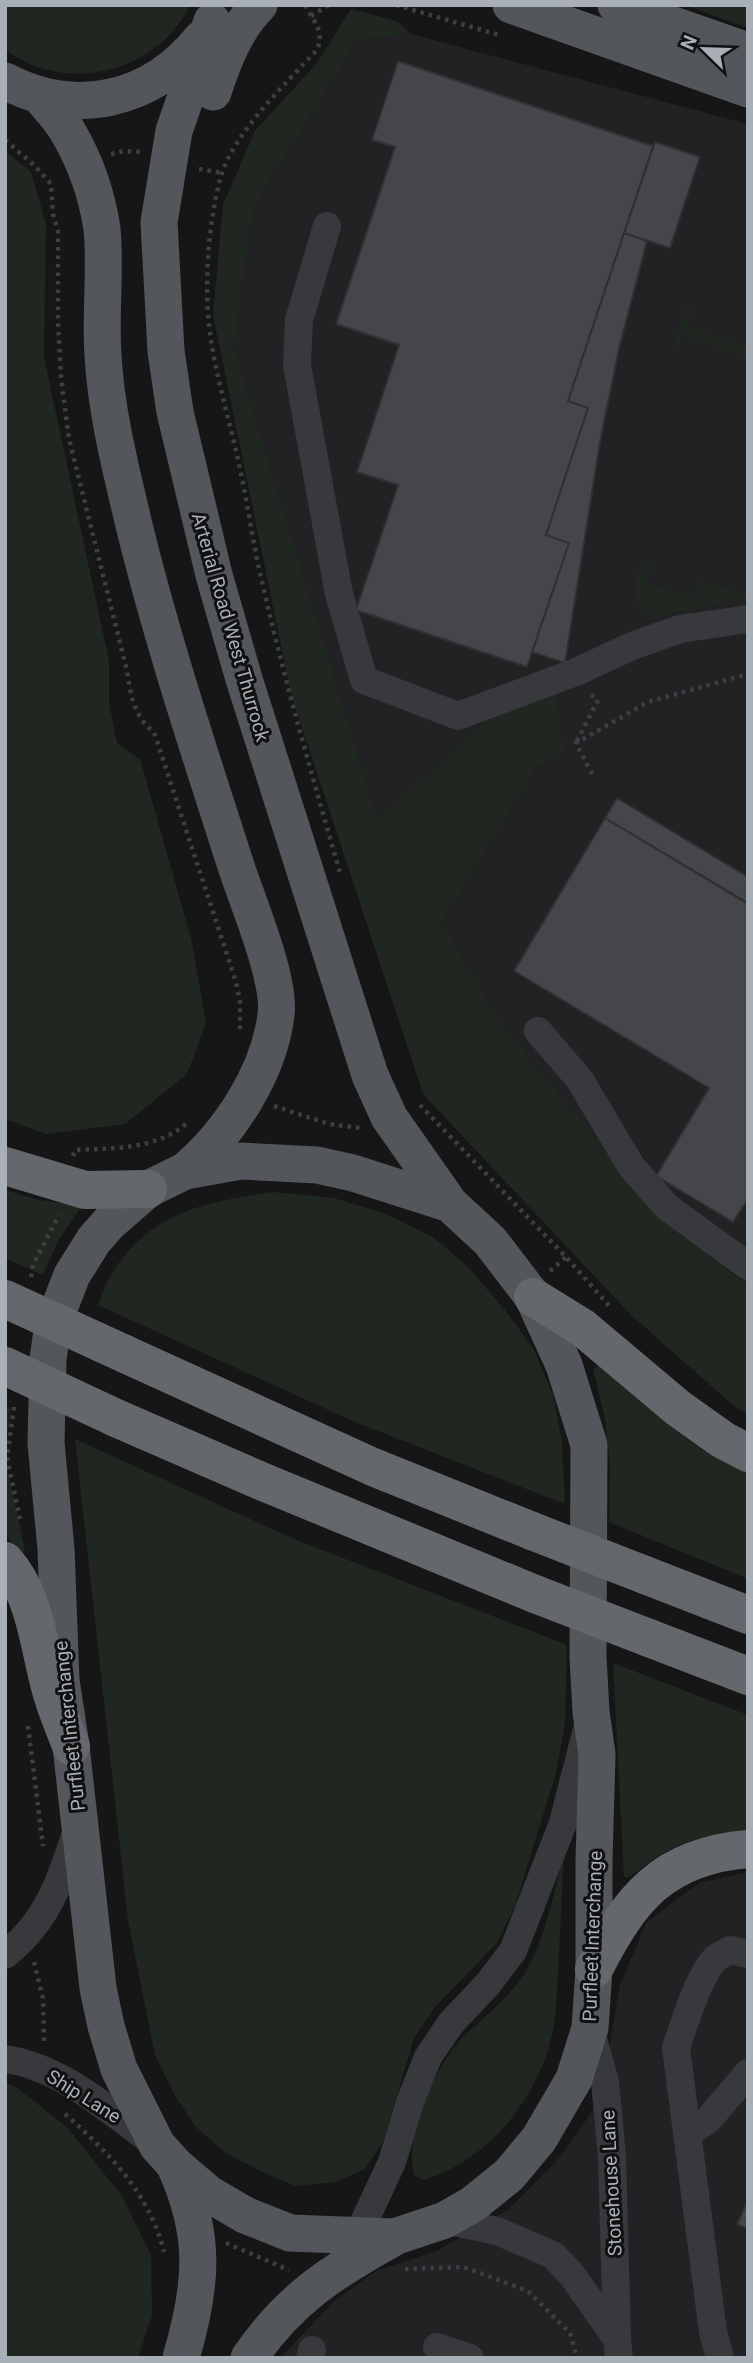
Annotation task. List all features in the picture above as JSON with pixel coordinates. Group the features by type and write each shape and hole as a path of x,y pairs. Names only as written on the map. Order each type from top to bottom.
{"highway":[{"path":"5,1166 85,1190 148,1189"},
{"path":"533,1297 583,1328 678,1408 723,1440 748,1453"},
{"path":"5,1299 373,1467 748,1615"},
{"path":"5,1366 261,1481 535,1594 748,1676"},
{"path":"5,1561 14,1572 33,1615 52,1695 71,1746"},
{"path":"594,1969 620,1923 654,1882 679,1866 700,1857 721,1851 748,1849"}],"main road":[{"path":"163,311 199,130 230,46 259,5"},
{"path":"511,5 748,89"},
{"path":"617,5 748,51"},
{"path":"18,89 76,101 113,97 147,85 178,65 191,52 218,10"},
{"name":"Arterial Road West Thurrock","path":"218,10 174,131 159,222 163,311 175,412 194,494 244,679 306,878 382,1105 450,1204"},
{"path":"18,89 68,130 93,187 102,231 103,358 115,437 132,514 210,784 273,976 277,1014 257,1079 237,1112 185,1171"},
{"name":"Purfleet Interchange","path":"241,1161 317,1165 353,1173 450,1204 490,1241 533,1297 565,1365 589,1445 588,1657 597,1754 594,1969 590,2028 574,2080 539,2140 498,2186 445,2220 394,2237 290,2233 245,2216 209,2194 166,2155 119,2069 106,2026 98,1989 71,1746 61,1681 56,1549 46,1443 48,1359 53,1324 72,1275 108,1223 148,1189 185,1171 241,1161"},
{"path":"166,2155 193,2213 198,2260 196,2298 181,2358"},
{"path":"249,2358 267,2331 310,2290 345,2265 394,2237"}],"street":[{"path":"327,226 299,320 297,365 340,594 364,680 457,716 576,672 632,646 680,629 748,619"},
{"path":"538,1031 580,1080 631,1166 649,1187 667,1207 748,1266"},
{"path":"357,2237 393,2162 410,2102 428,2057 451,2023 487,1985 513,1951 563,1823 591,1712"},
{"path":"18,1953 55,1895 80,1823"},
{"path":"720,2358 713,2332 676,2048 685,2017 715,1959 730,1950 748,1954"},
{"name":"Stonehouse Lane","path":"590,2028 605,2082 611,2144 618,2348"},
{"name":"Ship Lane","path":"5,2059 37,2067 80,2089 166,2155"},
{"path":"688,2133 709,2119 748,2073"},
{"name":"Stonehouse Lane","path":"445,2220 497,2231 553,2255 572,2275 618,2348"},
{"path":"437,2347 470,2358"}],"path":[{"path":"305,5 321,34 317,50 254,121 222,173 211,217 208,258 210,337 240,464 260,571 299,733 343,880"},
{"path":"311,16 329,5"},
{"path":"576,672 581,688 598,700 576,743"},
{"path":"576,743 648,702 748,674"},
{"path":"576,743 592,774"},
{"path":"415,1100 566,1257"},
{"path":"276,1107 329,1124 369,1129"},
{"path":"73,1157 75,1150 124,1148 152,1143 179,1130 193,1118"},
{"path":"27,1721 43,1844 41,1857"},
{"path":"18,1953 43,1998 42,2052"},
{"path":"58,2107 106,2151 142,2197 164,2249 165,2259"},
{"path":"218,2242 285,2267"},
{"path":"395,2274 405,2268 464,2267 528,2291 570,2333 577,2358"}],"shaded area":[{"path":"5,5 190,5 175,28 156,47 133,61 108,70 81,74 54,72 29,63 5,49"},
{"path":"685,5 748,5 748,28"},
{"path":"351,9 397,21 411,34 358,40 254,206 234,347 378,819 495,711 554,692 565,750 536,768 442,923 502,1024 645,1200 748,1287 748,1414 735,1407 631,1315 423,1094 291,694 213,315 223,205 255,131 317,63"},
{"path":"411,34 748,124 748,1287 645,1200 502,1024 442,923 536,768 565,750 495,711 378,819 234,347 254,206 358,40"},
{"path":"5,151 31,172 46,224 44,357 109,661 109,704 117,743 140,759 191,938 206,1023 187,1074 125,1124 46,1134 5,1119"},
{"path":"691,305 689,327 748,347 748,357 683,336 677,352 675,351 673,348 683,309"},
{"path":"642,562 653,565 647,583 693,598 700,580 748,595 748,599 663,615 645,614 637,603 634,589 636,574"},
{"path":"5,1190 39,1200 81,1207 58,1241 43,1275 5,1258"},
{"path":"273,1192 334,1198 386,1214 433,1237 468,1267 533,1348 553,1395 562,1442 565,1504 355,1422 98,1305 109,1278 126,1254 161,1224 202,1206"},
{"path":"599,1364 685,1430 748,1472 748,1579 609,1522 610,1466 605,1418 593,1369"},
{"path":"5,1406 10,1408 5,1458"},
{"path":"75,1439 294,1539 567,1645 565,1723 556,1773 515,1906 497,1943 435,2007 414,2038 383,2142 365,2169 335,2182 296,2186 226,2153 196,2127 174,2094 155,2055 128,1920"},
{"path":"5,1458 25,1550 21,1554 5,1534"},
{"path":"613,1663 748,1715 748,1830 710,1835 688,1842 650,1861 626,1878 624,1876"},
{"path":"564,1854 555,2018 548,2050 538,2075 526,2098 491,2140 471,2157 423,2180 414,2175 412,2156 418,2122 430,2088 457,2044 509,1994 529,1966 545,1925"},
{"path":"748,1872 748,2358 280,2358 332,2303 376,2271 437,2251 508,2210 561,2156 600,2100 620,1985 646,1923 699,1883"},
{"path":"5,2083 16,2087 68,2128 122,2196 151,2255 152,2315 138,2358 5,2358"}],"building":[{"path":"398,61 653,146 568,401 588,408 546,535 569,543 527,667 356,610 398,485 357,472 399,345 336,324 395,147 372,140"},
{"path":"655,142 700,157 670,248 624,233"},
{"path":"624,233 647,241 619,349 600,442 565,663 532,652 569,543 546,535 588,408 568,401"},
{"path":"617,798 748,877 748,904 605,818"},
{"path":"605,818 748,903 748,1199 733,1222 656,1176 709,1088 514,971"},
{"path":"748,2200 748,2229 737,2224"}]}
